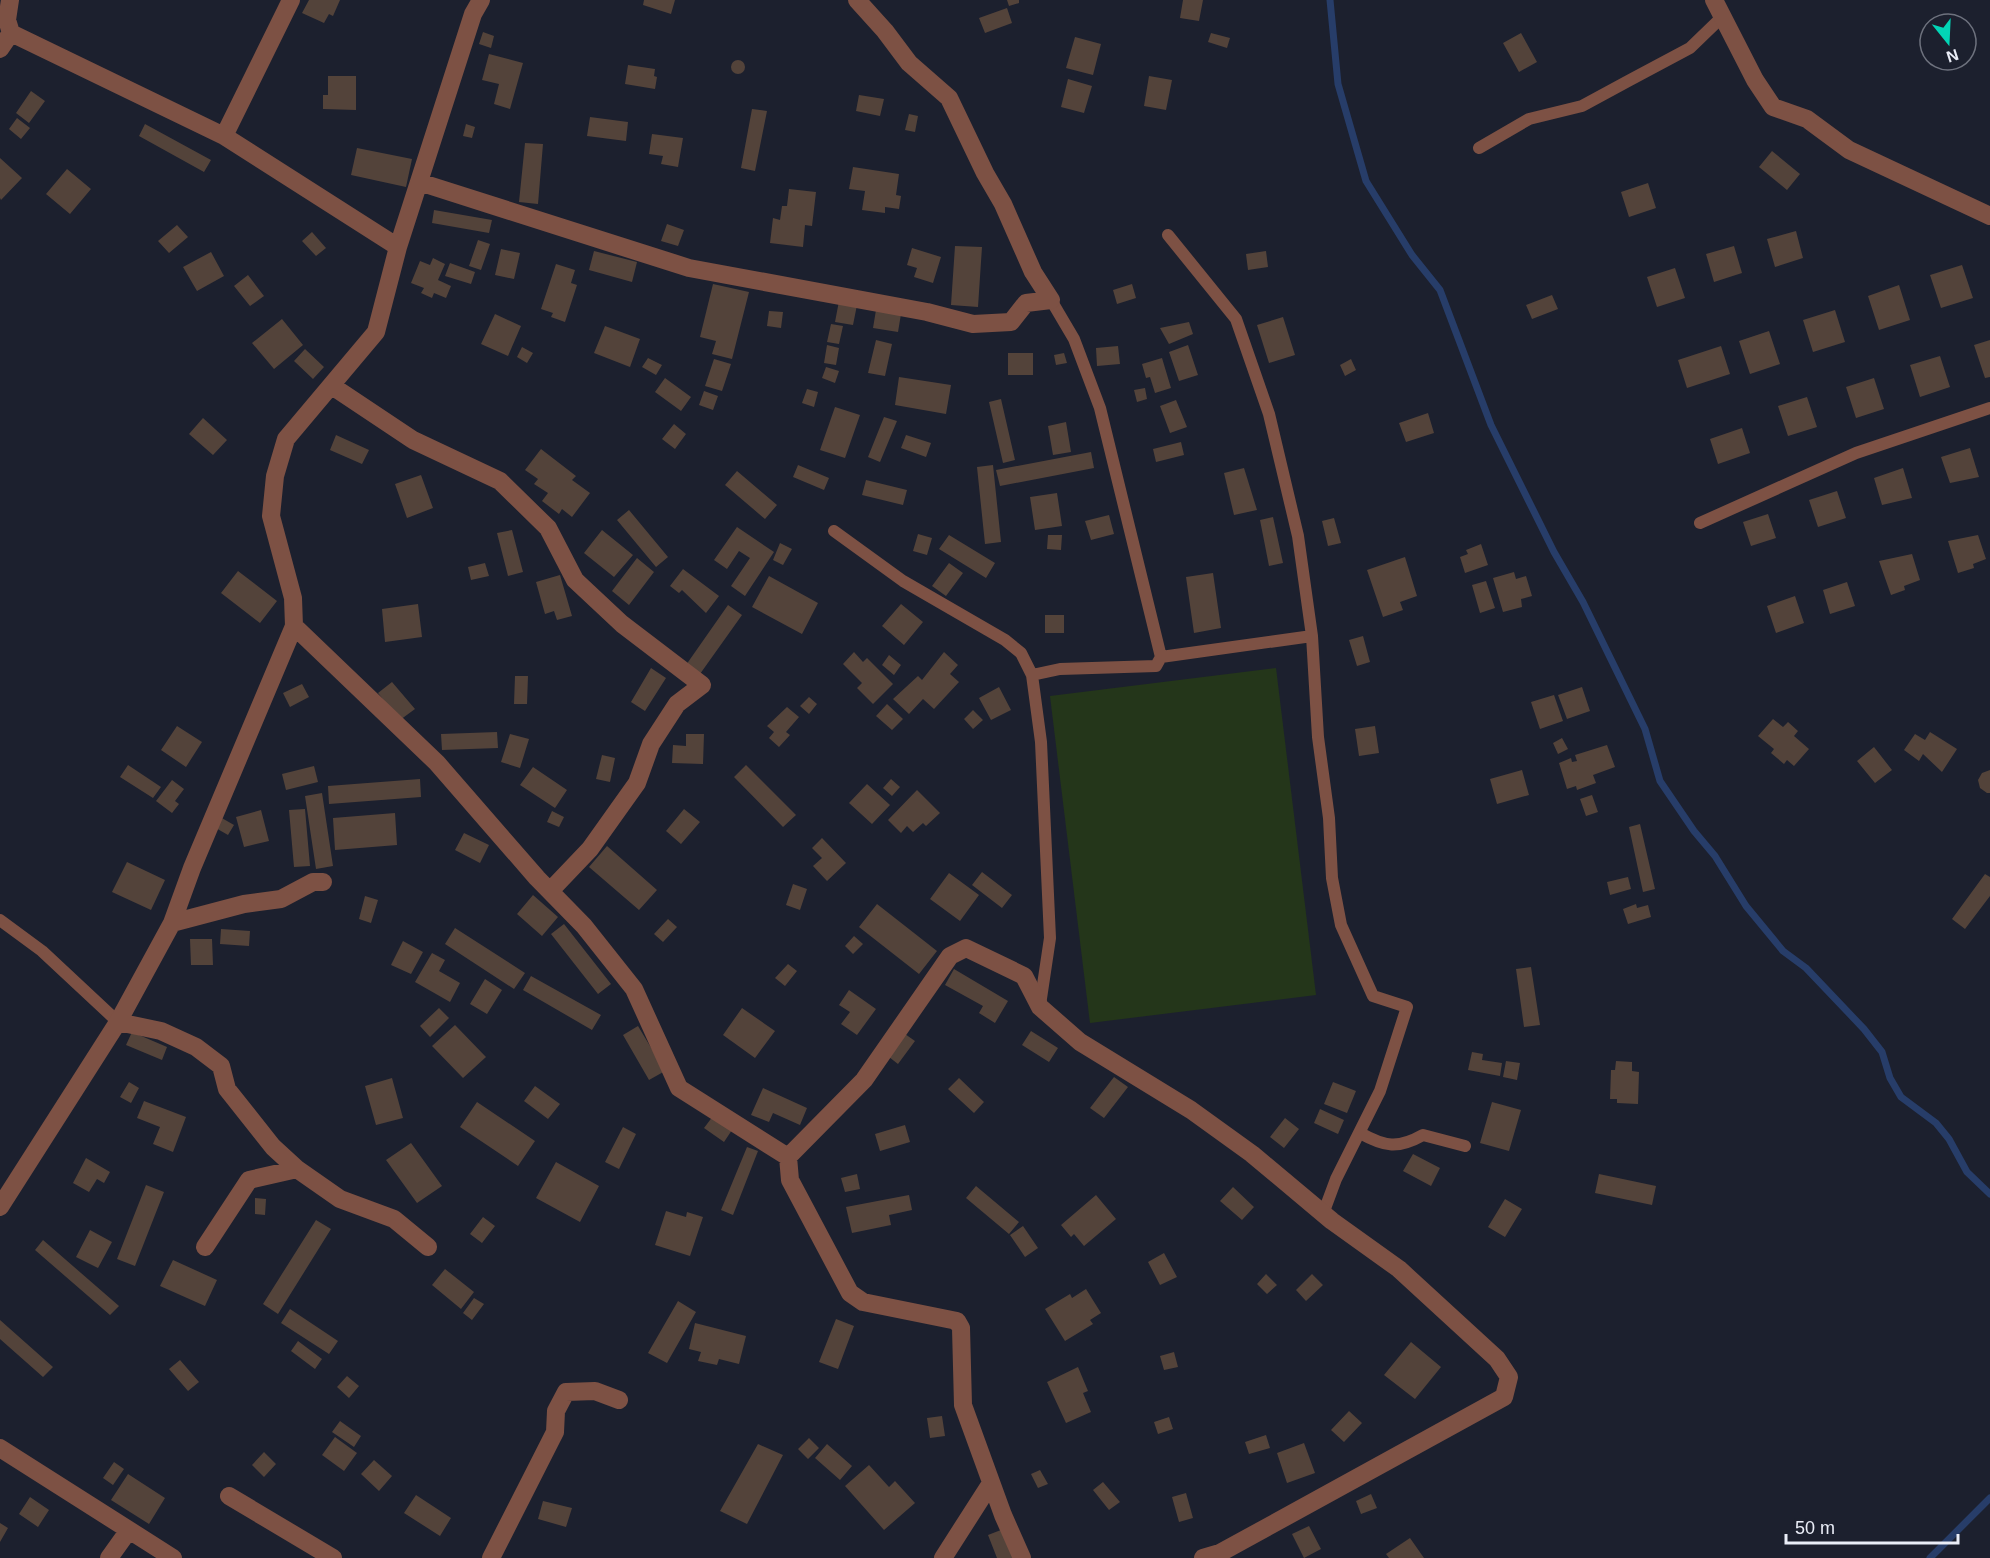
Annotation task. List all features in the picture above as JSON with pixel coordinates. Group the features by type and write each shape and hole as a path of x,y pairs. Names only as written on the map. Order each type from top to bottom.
{"street":[{"path":"10,0 7,20 11,33 224,136 398,247"},
{"path":"224,136 291,0"},
{"path":"0,1207 118,1022 172,923 192,868 294,626 293,598 271,516 272,495 286,439 376,332 398,247 473,14 481,0"},
{"path":"419,182 689,268 927,312 973,324 1011,322 1026,303 1051,300 1033,272 1003,204 985,173 949,98 909,63 857,0"},
{"path":"1714,0 1721,18 1773,107 1807,119 1849,150 1990,216"},
{"path":"0,49 11,33"},
{"path":"332,386 413,440 500,481 548,528 575,580 622,624 702,686 677,704 651,744 636,783 590,849 550,891"},
{"path":"294,626 437,763 550,891 584,926 634,989 679,1089 788,1156"},
{"path":"172,923 244,904 281,899 313,882 323,882"},
{"path":"1022,1558 991,1483 963,1405 961,1328 957,1321 862,1302 850,1293 790,1180 788,1156 864,1080 950,956 966,948 1024,976 1040,1007 1080,1042 1191,1110 1252,1154 1323,1214 1399,1269 1497,1359 1509,1377 1504,1397 1215,1556"},
{"path":"118,1022 161,1031 196,1047 221,1066 227,1089 273,1147 297,1169 340,1199 394,1219 428,1247"},
{"path":"206,1247 249,1180 297,1169"},
{"path":"491,1558 555,1432 556,1411 566,1392 595,1391 619,1400"},
{"path":"0,1448 173,1558"},
{"path":"943,1558 991,1483"},
{"path":"229,1496 333,1558"},
{"path":"109,1558 129,1530"}],"lane":[{"path":"1479,148 1529,119 1582,106 1690,48 1721,18"},
{"path":"1168,235 1236,319 1269,414 1296,525 1312,636 1318,737 1329,818 1332,878 1341,925 1372,996 1407,1007 1390,1066 1336,1179 1323,1214"},
{"path":"1032,675 1060,669 1156,666 1161,657 1100,408 1074,339 1051,300"},
{"path":"1700,523 1856,453 1990,408"},
{"path":"834,531 903,581 1005,640 1021,653 1032,675 1041,742 1050,938 1040,1007"},
{"path":"1161,657 1312,636"},
{"path":"0,920 42,951 118,1022"},
{"path":"1360,1132 1389,1144 1404,1146 1423,1135 1465,1146"}],"green space":[{"path":"1276,668 1316,995 1090,1023 1050,696"}],"building":[{"path":"309,0 340,0 333,16 329,14 324,23 302,13"},
{"path":"644,0 675,0 671,14 643,5"},
{"path":"1007,0 1019,0 1019,3 1009,6"},
{"path":"1183,0 1203,0 1199,21 1180,18"},
{"path":"1007,8 1012,23 985,33 979,18"},
{"path":"483,32 494,36 491,48 479,44"},
{"path":"1211,33 1230,38 1227,48 1208,42"},
{"path":"1521,33 1537,62 1519,72 1503,43"},
{"path":"1075,37 1101,44 1093,75 1066,68"},
{"path":"489,54 523,63 510,109 494,104 499,84 482,80"},
{"path":"735,60 741,60 745,67 741,74 735,74 731,70 731,64"},
{"path":"628,65 655,69 654,76 657,77 655,89 625,84"},
{"path":"328,76 356,76 356,110 323,109 323,95 328,95"},
{"path":"1149,76 1172,80 1166,110 1144,106"},
{"path":"1068,79 1092,86 1084,113 1061,107"},
{"path":"31,91 45,101 29,123 16,113"},
{"path":"859,95 884,99 880,116 856,111"},
{"path":"752,109 767,111 755,171 741,168"},
{"path":"909,114 918,116 915,132 905,130"},
{"path":"590,117 628,122 626,141 587,136"},
{"path":"17,118 30,128 21,139 9,129"},
{"path":"145,124 211,160 204,172 139,136"},
{"path":"466,124 475,127 472,138 463,136"},
{"path":"652,134 683,138 678,167 661,164 663,156 649,154"},
{"path":"525,143 543,144 538,204 519,202"},
{"path":"357,148 412,159 406,187 351,175"},
{"path":"1772,151 1800,174 1787,190 1759,167"},
{"path":"0,158 22,178 1,200 0,198"},
{"path":"853,167 899,174 896,195 901,196 899,209 885,207 885,213 862,210 865,191 849,189"},
{"path":"67,169 91,189 70,214 46,194"},
{"path":"1648,183 1656,208 1629,217 1621,192"},
{"path":"789,189 816,192 812,226 805,225 803,247 770,243 773,218 780,220 782,206 787,206"},
{"path":"434,210 492,220 489,233 432,223"},
{"path":"667,224 684,230 678,246 661,241"},
{"path":"177,225 188,237 169,253 158,241"},
{"path":"1796,231 1803,258 1775,267 1767,239"},
{"path":"312,232 326,248 316,256 302,241"},
{"path":"478,240 490,244 481,270 469,266"},
{"path":"955,246 982,247 978,307 951,305"},
{"path":"1734,246 1742,273 1714,282 1706,254"},
{"path":"912,248 941,257 933,283 914,277 917,268 907,265"},
{"path":"501,249 520,253 514,279 495,275"},
{"path":"594,251 637,262 632,282 589,270"},
{"path":"1266,251 1268,267 1248,270 1246,254"},
{"path":"211,252 224,276 197,291 183,267"},
{"path":"433,258 445,264 438,280 451,286 446,298 434,293 432,298 421,293 424,288 411,283 420,261 430,265"},
{"path":"450,263 475,272 471,284 445,276"},
{"path":"556,264 575,270 571,283 577,285 565,322 551,317 553,313 541,309"},
{"path":"1962,265 1973,298 1941,308 1930,275"},
{"path":"1675,268 1685,298 1657,307 1647,277"},
{"path":"248,275 264,296 250,306 234,286"},
{"path":"713,284 749,292 732,359 712,354 716,341 700,337"},
{"path":"1132,284 1136,298 1117,304 1113,290"},
{"path":"1899,285 1910,320 1879,330 1868,296"},
{"path":"1552,295 1558,309 1532,319 1526,305"},
{"path":"839,301 857,305 853,325 835,322"},
{"path":"876,310 901,314 898,332 873,328"},
{"path":"1835,310 1845,342 1813,352 1803,320"},
{"path":"769,311 783,312 781,328 767,326"},
{"path":"495,314 521,326 508,356 481,344"},
{"path":"1283,317 1295,355 1269,363 1257,325"},
{"path":"282,319 303,345 274,369 252,343"},
{"path":"1189,322 1193,334 1169,344 1160,328"},
{"path":"831,324 843,326 839,344 827,342"},
{"path":"605,326 640,339 630,367 594,353"},
{"path":"1769,331 1780,364 1750,374 1739,341"},
{"path":"876,340 892,344 885,376 868,373"},
{"path":"1990,340 1990,377 1985,378 1974,345"},
{"path":"827,345 839,348 836,365 824,363"},
{"path":"1188,345 1198,375 1179,381 1169,352"},
{"path":"1118,346 1120,364 1097,366 1096,348"},
{"path":"1721,346 1730,374 1687,388 1678,360"},
{"path":"522,347 533,353 527,363 517,357"},
{"path":"305,349 324,367 313,379 294,361"},
{"path":"1008,353 1033,353 1033,375 1008,375"},
{"path":"1064,353 1067,363 1056,365 1054,355"},
{"path":"1940,356 1950,387 1920,397 1910,365"},
{"path":"648,358 662,365 656,375 642,367"},
{"path":"1162,358 1171,388 1155,393 1150,377 1146,378 1142,364"},
{"path":"714,359 731,364 722,391 705,386"},
{"path":"1351,359 1356,370 1345,376 1340,365"},
{"path":"826,367 839,371 835,383 822,378"},
{"path":"899,377 951,385 946,414 895,405"},
{"path":"665,378 691,397 681,411 655,392"},
{"path":"1874,378 1884,409 1856,418 1846,387"},
{"path":"1145,388 1147,399 1137,402 1134,390"},
{"path":"807,389 818,392 814,407 802,403"},
{"path":"704,391 718,396 713,410 699,405"},
{"path":"1807,397 1817,427 1788,436 1778,406"},
{"path":"1001,399 1015,460 1003,463 989,402"},
{"path":"1176,400 1187,427 1170,433 1160,406"},
{"path":"835,407 860,415 845,458 820,450"},
{"path":"1428,413 1434,433 1406,442 1399,423"},
{"path":"884,417 897,421 880,462 868,457"},
{"path":"203,418 227,440 213,455 189,434"},
{"path":"1066,422 1071,452 1053,455 1048,426"},
{"path":"674,424 686,434 675,449 662,439"},
{"path":"1742,428 1750,453 1718,464 1710,439"},
{"path":"336,435 369,450 362,464 330,450"},
{"path":"906,435 931,443 926,457 901,448"},
{"path":"1181,442 1184,455 1156,462 1153,449"},
{"path":"1970,448 1979,477 1950,483 1941,457"},
{"path":"541,449 576,476 572,480 590,493 572,517 562,509 559,514 542,501 548,493 534,484 538,479 525,470"},
{"path":"1091,452 1094,468 1000,486 996,470"},
{"path":"798,465 829,478 824,490 793,477"},
{"path":"993,465 1001,542 985,544 977,467"},
{"path":"1244,468 1257,510 1234,515 1224,473"},
{"path":"1903,468 1912,498 1882,505 1874,478"},
{"path":"737,471 777,505 765,519 725,485"},
{"path":"421,475 433,508 407,518 395,484"},
{"path":"866,480 907,490 903,505 862,495"},
{"path":"1837,491 1846,518 1818,527 1809,500"},
{"path":"1057,493 1062,526 1035,530 1030,497"},
{"path":"629,510 668,557 656,567 617,520"},
{"path":"1768,514 1776,538 1751,546 1743,522"},
{"path":"1109,515 1114,534 1091,540 1085,521"},
{"path":"1273,517 1283,563 1269,566 1260,520"},
{"path":"1334,518 1341,543 1328,546 1322,521"},
{"path":"737,527 774,552 745,596 731,586 750,558 739,551 727,569 714,560"},
{"path":"512,530 523,572 508,576 497,533"},
{"path":"602,530 633,555 614,577 584,553"},
{"path":"918,534 932,538 927,555 913,551"},
{"path":"949,535 995,563 986,578 939,549"},
{"path":"1048,535 1062,535 1061,550 1047,549"},
{"path":"1978,535 1986,559 1973,564 1974,568 1958,573 1948,541"},
{"path":"780,543 792,549 783,565 773,560"},
{"path":"1481,544 1488,565 1465,573 1460,557 1468,554 1466,550"},
{"path":"1912,554 1920,580 1904,586 1905,590 1891,595 1879,561"},
{"path":"1405,557 1417,596 1400,602 1403,610 1383,617 1367,570"},
{"path":"637,558 654,572 629,605 612,591"},
{"path":"485,563 489,576 471,580 468,567"},
{"path":"949,563 963,573 946,596 932,586"},
{"path":"683,569 719,596 706,613 682,590 679,593 670,586"},
{"path":"238,571 277,601 260,623 221,593"},
{"path":"1514,572 1516,579 1526,576 1532,596 1521,599 1522,607 1503,612 1493,578"},
{"path":"1213,573 1221,628 1194,633 1186,577"},
{"path":"560,575 572,616 557,620 554,611 545,614 536,582"},
{"path":"769,576 818,603 802,634 752,607"},
{"path":"1486,581 1495,608 1480,613 1472,585"},
{"path":"1847,582 1855,606 1830,614 1823,590"},
{"path":"1795,596 1804,623 1776,633 1767,606"},
{"path":"418,604 422,637 385,642 382,609"},
{"path":"901,604 923,622 904,645 882,626"},
{"path":"728,605 742,615 700,674 686,665"},
{"path":"1045,615 1064,615 1064,633 1045,633"},
{"path":"1363,636 1370,662 1357,666 1349,640"},
{"path":"854,652 863,662 867,658 893,684 873,704 857,688 862,683 843,664"},
{"path":"944,652 958,665 950,674 959,682 934,709 923,699 909,714 893,699 918,676 922,680"},
{"path":"889,655 901,665 894,675 882,665"},
{"path":"651,668 666,678 645,711 631,702"},
{"path":"515,676 528,676 527,704 514,704"},
{"path":"392,682 415,709 400,720 378,693"},
{"path":"302,684 309,697 290,707 283,693"},
{"path":"999,687 1011,710 991,720 979,698"},
{"path":"1582,687 1590,711 1567,719 1558,695"},
{"path":"1554,695 1563,721 1540,729 1531,702"},
{"path":"809,697 817,704 809,714 800,706"},
{"path":"887,704 903,719 892,730 876,716"},
{"path":"787,707 799,717 786,732 790,735 779,747 769,738 774,732 767,726"},
{"path":"973,710 983,720 973,729 964,719"},
{"path":"1773,719 1783,727 1788,722 1798,731 1794,736 1809,749 1794,766 1787,760 1784,764 1771,753 1774,749 1758,736"},
{"path":"177,726 202,742 186,767 161,750"},
{"path":"1375,726 1379,753 1359,756 1355,729"},
{"path":"497,732 498,748 442,750 441,734"},
{"path":"1930,732 1957,749 1942,772 1923,754 1919,761 1904,750 1915,734 1925,740"},
{"path":"510,734 529,739 520,768 501,762"},
{"path":"686,734 704,734 703,764 672,763 673,745 686,746"},
{"path":"1562,738 1568,749 1558,754 1553,743"},
{"path":"1607,745 1615,767 1593,775 1596,783 1577,790 1576,786 1567,789 1559,763 1571,758 1572,762 1577,761 1575,755"},
{"path":"1874,747 1892,770 1875,783 1857,761"},
{"path":"602,755 615,758 610,782 596,779"},
{"path":"128,765 161,787 153,798 120,777"},
{"path":"746,765 796,815 783,827 734,777"},
{"path":"314,766 318,782 286,790 282,774"},
{"path":"533,767 567,790 555,808 520,785"},
{"path":"1522,770 1529,795 1497,804 1490,779"},
{"path":"1990,770 1990,793 1987,793 1980,788 1978,780 1982,773"},
{"path":"420,779 421,797 329,804 328,786"},
{"path":"891,779 900,787 892,796 883,788"},
{"path":"172,780 184,789 175,801 179,804 172,813 156,801"},
{"path":"867,784 890,805 872,824 849,803"},
{"path":"917,790 940,813 926,826 923,823 913,832 907,826 901,833 888,820"},
{"path":"322,793 333,866 316,869 305,796"},
{"path":"1592,795 1598,812 1586,816 1580,799"},
{"path":"305,809 310,866 294,867 289,810"},
{"path":"684,809 700,822 681,844 666,831"},
{"path":"261,810 269,841 244,847 236,817"},
{"path":"552,811 564,817 559,827 547,822"},
{"path":"395,813 397,845 335,850 333,818"},
{"path":"220,817 234,825 228,835 214,827"},
{"path":"1640,824 1655,889 1643,892 1629,827"},
{"path":"464,833 489,845 480,863 455,850"},
{"path":"822,838 846,863 827,881 813,866 822,858 812,848"},
{"path":"607,846 657,890 639,910 589,867"},
{"path":"127,862 165,880 151,910 112,892"},
{"path":"982,872 1012,895 1002,908 972,885"},
{"path":"949,873 979,895 960,921 930,899"},
{"path":"1985,874 1990,877 1990,896 1965,929 1952,919"},
{"path":"1628,877 1631,889 1610,895 1607,882"},
{"path":"793,884 807,889 800,910 786,905"},
{"path":"533,895 558,917 542,936 517,914"},
{"path":"365,896 378,900 371,923 359,919"},
{"path":"877,904 937,951 919,974 859,927"},
{"path":"1636,904 1637,908 1648,905 1651,917 1628,924 1623,909"},
{"path":"668,919 677,927 663,942 654,934"},
{"path":"564,924 611,984 598,994 551,934"},
{"path":"455,928 525,973 514,989 445,944"},
{"path":"221,929 250,931 249,946 220,944"},
{"path":"854,936 863,944 853,954 845,946"},
{"path":"190,939 212,939 213,965 191,965"},
{"path":"403,941 423,952 411,974 391,965"},
{"path":"432,953 445,960 439,971 460,983 450,1002 415,982"},
{"path":"788,964 797,971 785,986 775,978"},
{"path":"1531,967 1540,1025 1524,1027 1516,969"},
{"path":"954,969 1008,1001 995,1023 979,1013 983,1006 945,985"},
{"path":"531,976 601,1015 592,1030 523,990"},
{"path":"485,979 502,990 487,1014 470,1004"},
{"path":"849,990 876,1009 857,1035 841,1024 850,1012 839,1005"},
{"path":"439,1008 449,1018 430,1037 420,1026"},
{"path":"742,1008 775,1031 755,1058 723,1035"},
{"path":"455,1025 486,1057 463,1078 432,1046"},
{"path":"638,1026 665,1071 649,1080 623,1035"},
{"path":"1031,1031 1058,1048 1049,1062 1022,1045"},
{"path":"132,1032 167,1047 162,1060 126,1045"},
{"path":"905,1034 915,1041 898,1064 889,1057"},
{"path":"1472,1052 1483,1054 1482,1060 1502,1063 1500,1076 1468,1070"},
{"path":"1506,1061 1520,1063 1517,1080 1503,1077"},
{"path":"1616,1061 1632,1062 1632,1071 1639,1072 1638,1104 1617,1103 1617,1099 1610,1099 1611,1070 1615,1070"},
{"path":"1114,1077 1128,1087 1104,1118 1090,1108"},
{"path":"392,1078 403,1118 376,1125 365,1086"},
{"path":"959,1078 984,1102 974,1113 948,1089"},
{"path":"129,1082 139,1088 131,1103 120,1097"},
{"path":"1333,1082 1356,1091 1347,1113 1324,1104"},
{"path":"535,1086 560,1104 548,1119 524,1101"},
{"path":"763,1088 807,1108 800,1125 773,1113 769,1122 751,1115"},
{"path":"144,1101 186,1117 173,1152 153,1144 160,1127 137,1118"},
{"path":"477,1102 535,1141 518,1166 460,1127"},
{"path":"1492,1102 1521,1110 1509,1151 1480,1143"},
{"path":"1320,1109 1344,1120 1338,1134 1314,1123"},
{"path":"713,1116 732,1130 724,1142 704,1128"},
{"path":"1285,1118 1299,1129 1284,1148 1270,1137"},
{"path":"905,1125 910,1142 880,1151 875,1134"},
{"path":"623,1127 636,1134 619,1169 605,1162"},
{"path":"411,1143 442,1186 417,1203 386,1160"},
{"path":"747,1147 758,1151 733,1215 721,1210"},
{"path":"1413,1154 1440,1168 1431,1186 1403,1171"},
{"path":"86,1158 110,1172 104,1183 97,1179 89,1192 73,1183"},
{"path":"556,1162 599,1186 580,1222 536,1198"},
{"path":"857,1174 860,1189 845,1192 841,1178"},
{"path":"1599,1174 1656,1186 1652,1205 1595,1193"},
{"path":"146,1185 164,1192 135,1266 117,1259"},
{"path":"976,1186 1019,1222 1009,1234 966,1198"},
{"path":"1233,1187 1254,1207 1242,1220 1220,1201"},
{"path":"909,1195 912,1210 889,1215 891,1225 852,1233 846,1207"},
{"path":"1096,1195 1116,1219 1084,1246 1074,1234 1071,1237 1061,1225"},
{"path":"255,1198 266,1199 265,1215 255,1214"},
{"path":"1505,1199 1522,1209 1505,1237 1488,1227"},
{"path":"666,1211 686,1217 687,1212 703,1217 690,1256 655,1245"},
{"path":"483,1217 495,1226 482,1243 470,1234"},
{"path":"316,1220 331,1229 278,1314 263,1304"},
{"path":"1023,1226 1038,1248 1025,1257 1010,1235"},
{"path":"90,1230 112,1242 98,1268 76,1257"},
{"path":"43,1240 119,1306 110,1315 35,1250"},
{"path":"1164,1253 1177,1277 1160,1285 1148,1262"},
{"path":"173,1260 217,1280 205,1306 160,1286"},
{"path":"445,1269 474,1292 461,1309 432,1285"},
{"path":"1266,1274 1277,1285 1267,1294 1257,1284"},
{"path":"1312,1274 1323,1285 1306,1301 1296,1290"},
{"path":"1086,1289 1101,1313 1090,1320 1093,1324 1065,1341 1045,1309 1070,1294 1072,1298"},
{"path":"474,1298 484,1304 472,1320 463,1313"},
{"path":"678,1301 696,1312 667,1363 648,1353"},
{"path":"290,1309 338,1341 329,1354 281,1323"},
{"path":"836,1319 854,1326 838,1369 819,1362"},
{"path":"0,1320 53,1367 43,1377 0,1339"},
{"path":"695,1323 746,1336 739,1364 719,1359 717,1365 698,1361 701,1352 689,1349"},
{"path":"298,1341 322,1359 315,1369 291,1351"},
{"path":"1411,1342 1441,1367 1415,1399 1384,1375"},
{"path":"1174,1352 1178,1367 1164,1370 1160,1356"},
{"path":"180,1360 199,1382 188,1391 169,1369"},
{"path":"1078,1367 1088,1391 1083,1393 1091,1412 1066,1423 1047,1382"},
{"path":"347,1376 359,1386 349,1398 337,1387"},
{"path":"1349,1411 1362,1423 1344,1442 1331,1430"},
{"path":"942,1416 945,1436 930,1438 927,1418"},
{"path":"1169,1417 1173,1429 1158,1434 1154,1422"},
{"path":"340,1421 361,1436 354,1447 332,1432"},
{"path":"1266,1435 1270,1448 1249,1454 1245,1442"},
{"path":"335,1437 357,1453 344,1471 322,1455"},
{"path":"809,1438 819,1448 808,1459 798,1449"},
{"path":"1304,1443 1315,1473 1287,1483 1277,1453"},
{"path":"758,1444 783,1455 747,1524 720,1511"},
{"path":"827,1444 852,1466 840,1480 815,1458"},
{"path":"264,1452 276,1464 264,1477 252,1465"},
{"path":"374,1460 392,1476 379,1491 361,1474"},
{"path":"114,1462 124,1469 113,1485 103,1478"},
{"path":"869,1465 889,1487 895,1481 915,1503 884,1530 845,1486"},
{"path":"1040,1470 1048,1484 1038,1488 1031,1474"},
{"path":"128,1474 165,1498 149,1524 111,1500"},
{"path":"1103,1482 1120,1502 1109,1510 1093,1490"},
{"path":"1186,1493 1193,1518 1179,1522 1172,1497"},
{"path":"1371,1494 1377,1508 1361,1514 1356,1501"},
{"path":"416,1495 451,1518 440,1536 404,1513"},
{"path":"30,1497 49,1510 38,1527 19,1514"},
{"path":"543,1501 572,1508 566,1527 538,1519"},
{"path":"0,1523 8,1528 0,1542"},
{"path":"1309,1526 1321,1549 1304,1558 1292,1534"},
{"path":"1006,1528 1018,1558 997,1558 988,1535"},
{"path":"1410,1538 1424,1558 1389,1558 1386,1554"}],"waterway":[{"path":"1330,0 1338,84 1366,181 1412,255 1440,290 1491,425 1554,552 1583,602 1645,729 1660,781 1694,831 1715,856 1746,906 1783,951 1806,968 1864,1029 1882,1052 1890,1078 1901,1097 1936,1123 1949,1139 1967,1172 1990,1194"},
{"path":"1930,1558 1990,1498"}]}
